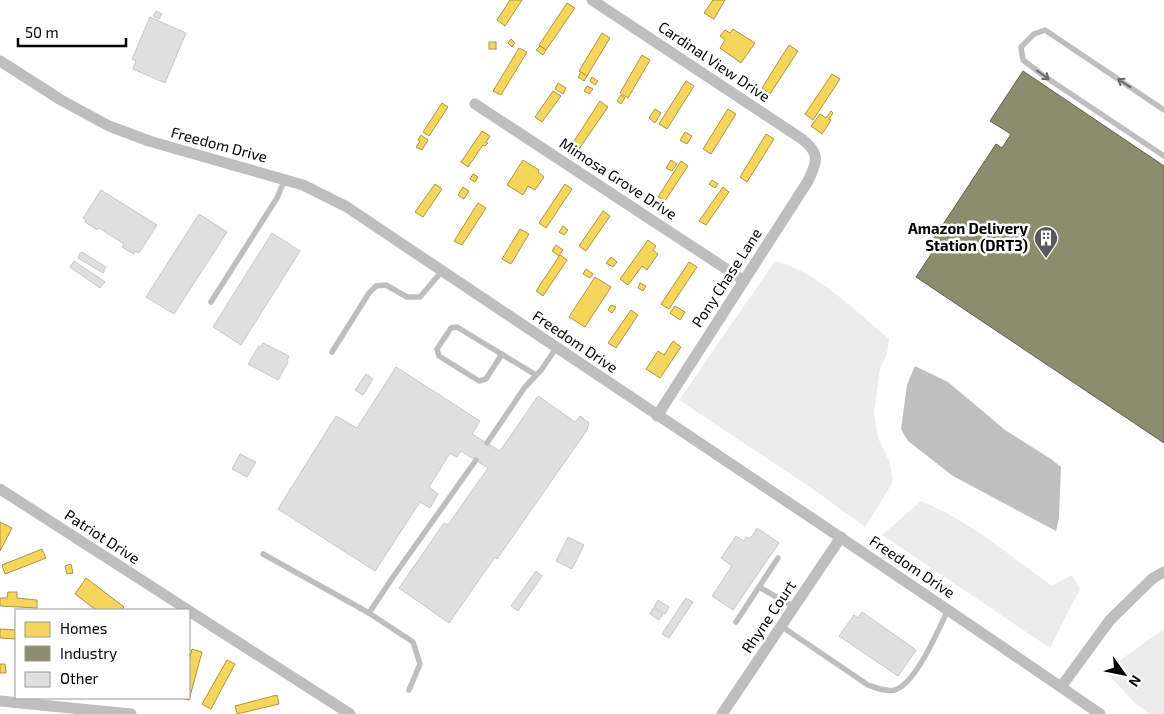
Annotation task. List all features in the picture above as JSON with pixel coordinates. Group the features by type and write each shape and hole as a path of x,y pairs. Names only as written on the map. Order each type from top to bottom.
{"street":[{"name":"Cardinal View Drive","path":"592,0 802,139 816,154"},
{"name":"Freedom Drive","path":"0,61 61,100 109,126 149,141 303,185 347,207 657,416 841,537 1100,714"},
{"name":"Mimosa Grove Drive","path":"476,104 743,280"},
{"name":"Pony Chase Lane","path":"657,416 808,181 816,165 816,154"},
{"name":"Patriot Drive","path":"0,489 186,609"},
{"name":"Rhyne Court","path":"722,714 841,537"},
{"path":"1061,687 1110,620 1153,578 1164,572"},
{"name":"Patriot Drive","path":"190,611 350,714"},
{"path":"0,700 131,714"}],"lane":[{"path":"1164,110 1045,30 1034,34 1021,47 1023,60 1164,156"},
{"path":"211,302 277,198 285,179"},
{"path":"332,352 369,293 376,286 386,285 407,297 420,297 442,271"},
{"path":"502,354 486,379 479,381 439,356 437,349 451,328 457,327 502,354 536,375"},
{"path":"487,443 524,387 536,375 556,348"},
{"path":"369,614 476,460"},
{"path":"263,554 369,614 413,642 420,664 409,690"},
{"path":"736,622 778,558"},
{"path":"759,587 794,607"},
{"path":"781,626 868,685 882,690 895,690 909,679 926,655 948,610"}],"shaded area":[{"path":"775,261 790,266 821,283 889,339 887,354 880,368 874,413 878,438 890,463 893,482 865,527 817,492 679,400"},
{"path":"915,366 948,382 1005,430 1061,467 1059,518 1056,531 953,476 908,441 901,429 907,385"},
{"path":"921,501 956,518 973,529 1052,586 1072,575 1080,589 1050,648 882,535"},
{"path":"1164,629 1164,714 1149,714 1136,704 1105,671"}],"building: Homes":[{"path":"510,0 522,0 505,26 497,20"},
{"path":"713,0 725,0 714,19 704,13"},
{"path":"567,3 575,8 546,50 539,45"},
{"path":"733,29 755,43 741,63 720,48 725,40 720,36 725,30 730,33"},
{"path":"602,33 610,38 587,76 579,71"},
{"path":"511,39 515,43 512,47 508,43"},
{"path":"489,42 496,42 496,49 489,49"},
{"path":"789,45 798,51 770,94 762,88"},
{"path":"540,46 546,50 543,55 536,50"},
{"path":"519,48 527,52 501,95 493,91"},
{"path":"642,55 650,60 628,98 620,93"},
{"path":"581,72 587,76 584,81 578,77"},
{"path":"832,74 840,79 813,120 805,114"},
{"path":"592,77 598,81 595,85 590,81"},
{"path":"686,81 694,86 667,129 659,124"},
{"path":"558,83 566,88 563,94 555,89"},
{"path":"587,86 593,89 589,94 584,91"},
{"path":"553,91 561,96 542,122 535,117"},
{"path":"621,95 625,98 621,104 617,101"},
{"path":"600,101 608,107 579,149 572,144"},
{"path":"442,103 448,107 429,136 423,132"},
{"path":"655,109 661,113 655,123 649,118"},
{"path":"728,109 736,114 711,154 703,149"},
{"path":"831,111 833,113 829,119 831,120 822,134 811,126 820,114 826,118"},
{"path":"482,131 490,136 486,142 488,143 485,146 483,145 468,167 461,162"},
{"path":"685,132 692,136 687,144 680,140"},
{"path":"766,134 774,139 747,182 740,177"},
{"path":"421,135 428,140 422,150 416,147"},
{"path":"523,160 539,170 538,172 544,177 535,190 528,186 523,195 507,185"},
{"path":"671,160 677,164 672,171 666,168"},
{"path":"681,161 688,166 665,201 658,197"},
{"path":"473,174 478,177 475,182 470,179"},
{"path":"712,180 718,184 715,188 709,184"},
{"path":"435,184 442,189 423,217 415,212"},
{"path":"565,184 572,189 546,228 539,223"},
{"path":"463,187 469,191 464,199 458,195"},
{"path":"723,187 729,192 706,225 699,221"},
{"path":"478,203 486,208 462,245 454,241"},
{"path":"603,211 610,216 586,251 579,246"},
{"path":"563,226 568,230 564,235 559,232"},
{"path":"520,229 529,234 511,264 502,259"},
{"path":"648,240 656,246 653,250 658,254 647,270 642,266 628,285 620,279"},
{"path":"556,245 563,250 559,256 552,251"},
{"path":"560,255 567,260 543,296 536,291"},
{"path":"611,257 617,262 613,267 606,263"},
{"path":"689,262 697,267 669,309 661,304"},
{"path":"586,269 593,274 590,278 583,274"},
{"path":"595,277 611,287 585,327 569,317"},
{"path":"640,283 646,286 643,291 638,288"},
{"path":"611,305 616,307 612,313 608,310"},
{"path":"675,306 685,312 680,320 670,313"},
{"path":"631,310 638,315 616,348 608,343"},
{"path":"673,341 681,347 660,378 646,369 658,351 664,355"},
{"path":"0,522 12,528 0,551"},
{"path":"42,549 46,558 5,574 2,565"},
{"path":"71,564 73,573 67,574 65,566"},
{"path":"86,578 124,607 122,609 95,609 75,594"},
{"path":"8,592 17,592 17,598 37,600 37,608 0,606 0,598 7,598"},
{"path":"0,629 15,630 15,639 0,638"},
{"path":"192,649 202,652 190,696 190,658"},
{"path":"227,660 235,664 211,709 202,704"},
{"path":"0,664 5,664 6,673 0,673"},
{"path":"277,695 279,704 237,714 235,706"}],"building: Industry":[{"name":"Amazon Delivery Station (DRT3)","path":"1023,71 1164,166 1164,443 916,277 939,242 934,238 996,144 1002,148 1011,134 990,121"}],"building: Other":[{"path":"156,11 162,14 159,19 153,16"},
{"path":"150,17 186,33 165,83 133,69 136,61 132,59"},
{"path":"101,190 157,225 139,253 135,251 134,254 122,247 124,244 99,228 97,230 85,222 86,220 83,218"},
{"path":"199,214 227,232 174,314 146,297"},
{"path":"272,233 300,251 241,345 213,327"},
{"path":"82,252 106,267 103,273 78,258"},
{"path":"74,261 105,282 100,288 70,267"},
{"path":"263,343 289,356 288,362 278,380 248,364 259,346 261,347"},
{"path":"396,367 480,421 472,434 500,451 538,396 575,422 580,416 589,423 587,430 497,559 495,557 449,623 399,588 444,523 448,525 488,468 461,451 457,457 450,453 429,487 438,494 430,508 420,502 375,571 278,509 336,416 357,428"},
{"path":"366,374 373,379 363,395 355,390"},
{"path":"240,454 256,462 247,477 232,469"},
{"path":"757,528 779,543 733,610 712,596 732,566 721,558 736,536 744,541 746,537 750,539"},
{"path":"568,537 584,545 572,569 556,561"},
{"path":"536,571 542,576 518,611 511,606"},
{"path":"686,598 693,602 669,638 662,634"},
{"path":"658,600 669,607 665,614 654,607"},
{"path":"653,608 663,614 659,620 650,614"},
{"path":"862,612 916,650 898,676 839,636 854,615 858,618"}],"place":[{"name":"Amazon Delivery Station (DRT3)","path":"1046,259"}]}
